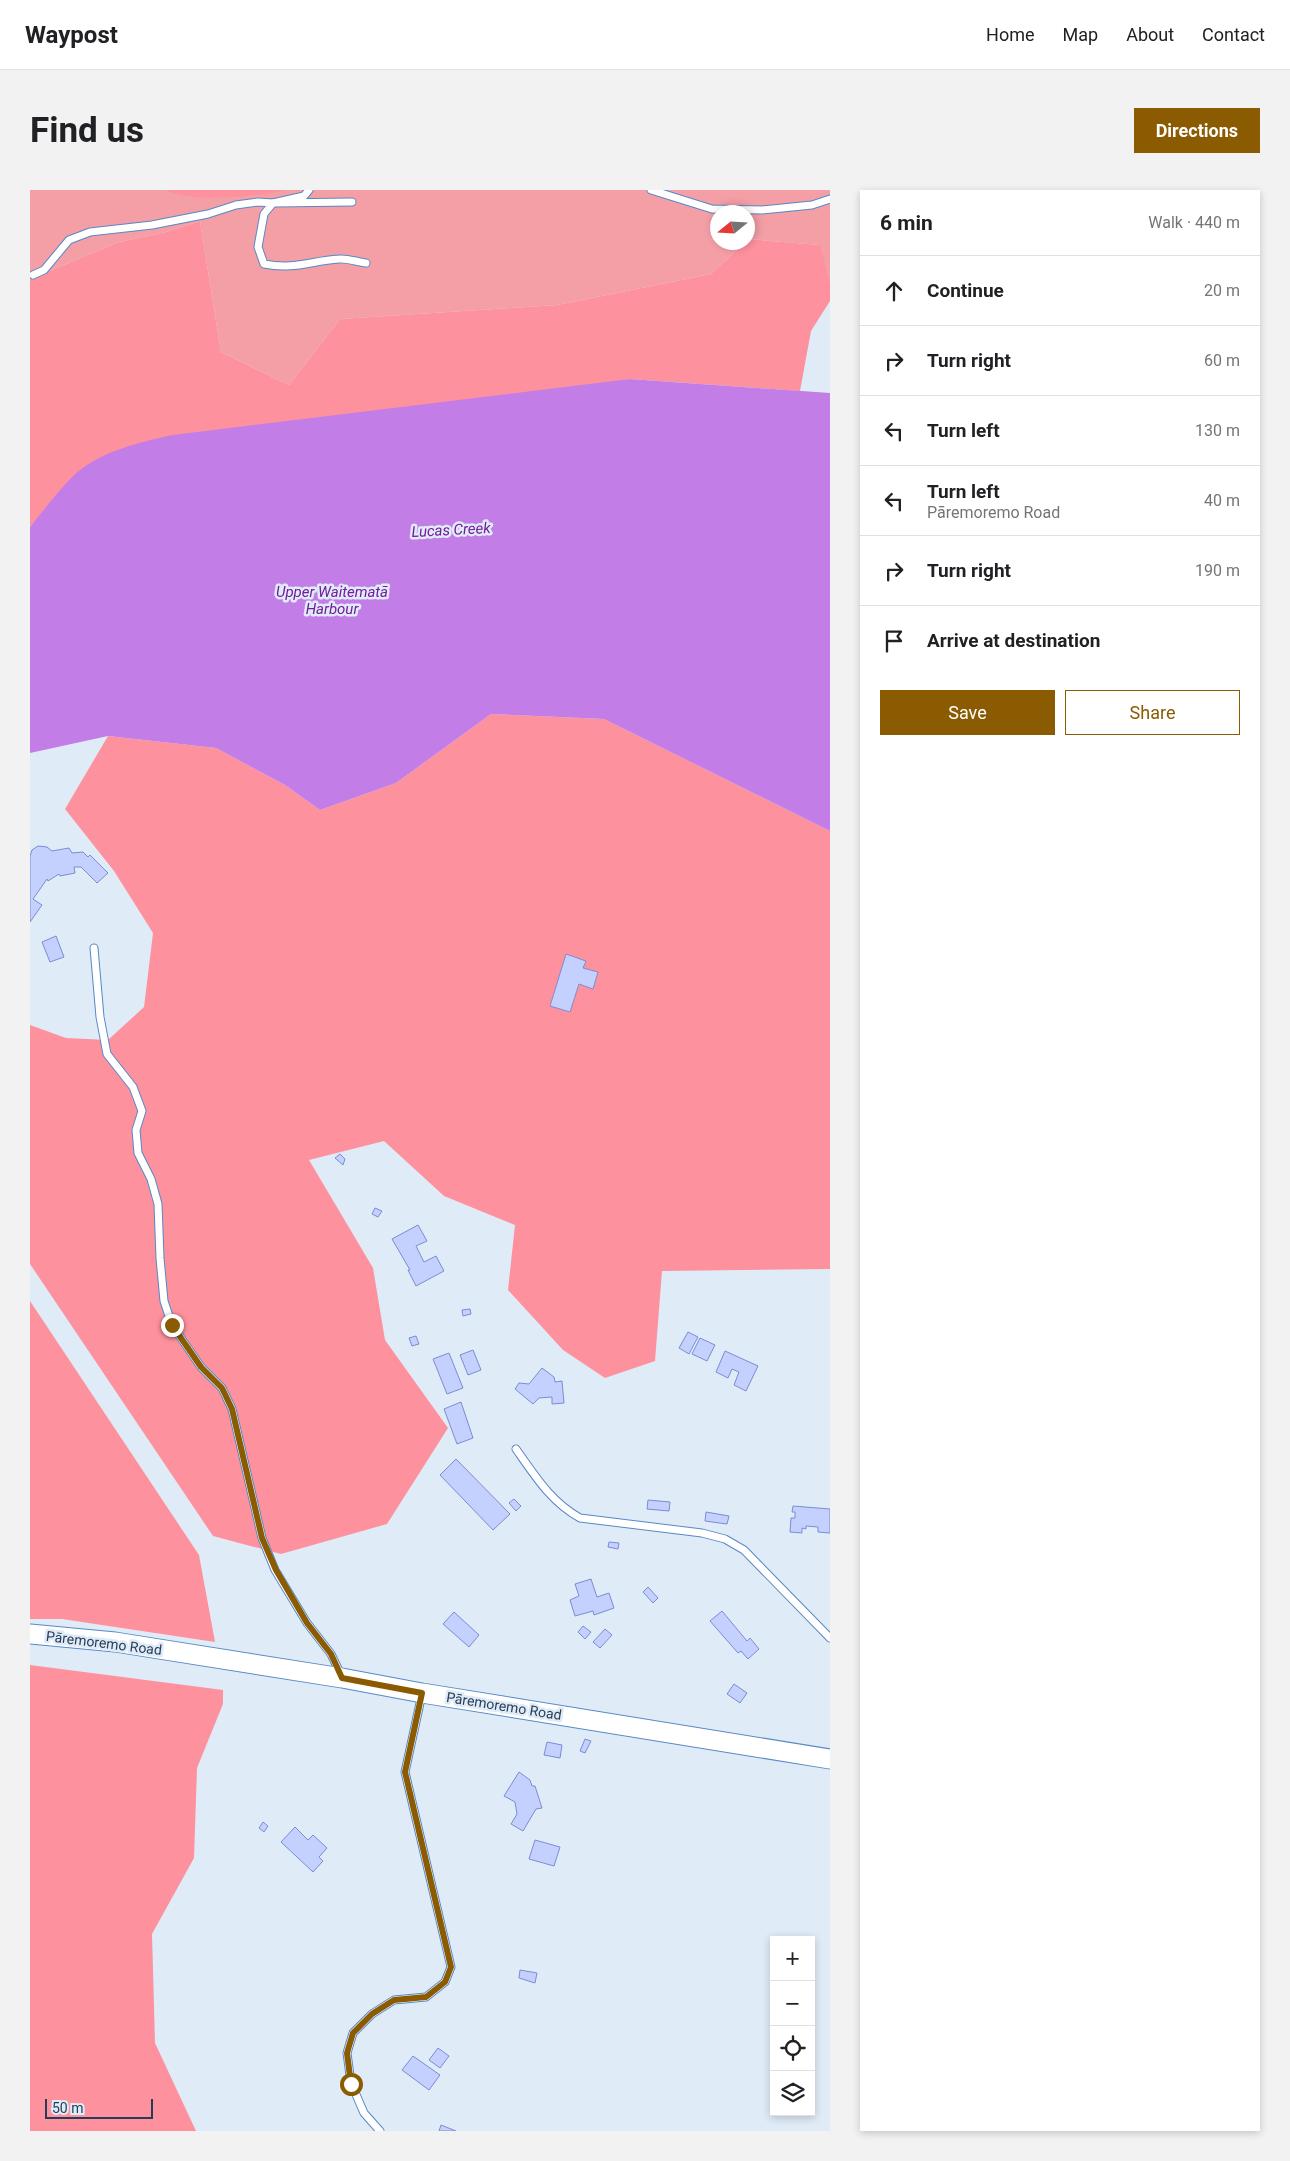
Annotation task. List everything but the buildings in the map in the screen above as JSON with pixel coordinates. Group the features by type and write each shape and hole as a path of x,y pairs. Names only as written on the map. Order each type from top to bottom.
{"street":[{"name":"Pāremoremo Road","path":"30,1634 114,1642 830,1759"}],"lane":[{"path":"309,190 304,196 273,203 264,214 258,247 264,264 279,267 299,266 340,258 366,263"},
{"path":"651,190 712,209 762,210 812,205 830,199"},
{"path":"33,275 44,270 69,240 90,232 152,225 208,214 236,205 258,202 352,202"},
{"path":"94,948 100,1017 107,1054 133,1086 142,1111 136,1130 138,1153 151,1179 158,1204 164,1301 172,1325 201,1367 222,1388 232,1409 262,1538 276,1570 307,1623 331,1654 342,1678"},
{"path":"516,1449 551,1497 564,1509 580,1518 702,1533 725,1539 744,1550 830,1638"},
{"path":"380,2131 364,2112 351,2084 347,2053 353,2033 372,2014 394,2000 426,1997 445,1982 451,1967 405,1772 422,1693"}],"shaded area":[{"path":"30,190 830,190 830,282 819,245 755,240 755,205 710,205 710,250 737,250 711,274 557,305 340,319 289,385 221,352 200,221 166,232 119,242 30,279"},
{"path":"166,190 285,190 242,197 208,198 177,194"},
{"path":"200,221 221,352 289,385 340,319 557,305 711,274 737,250 755,250 755,240 820,245 830,282 830,301 811,331 800,391 630,379 74,476 30,527 30,279 119,242 166,232"},
{"path":"491,714 604,719 830,831 830,1269 662,1271 655,1361 605,1378 563,1350 508,1290 515,1225 444,1196 384,1141 309,1160 373,1268 385,1340 448,1428 387,1524 281,1554 213,1536 30,1264 30,1025 66,1038 108,1040 144,1007 153,933 114,871 65,809 108,736 216,748 285,785 320,810 396,783"},
{"path":"30,1301 199,1555 215,1642 62,1619 30,1619"},
{"path":"30,1665 223,1690 223,1704 197,1768 194,1858 152,1934 155,2043 196,2131 30,2131"}],"water":[{"name":"Upper Waitematā Harbour","path":"630,379 830,393 830,831 604,719 491,714 396,783 320,810 285,785 216,748 108,736 30,753 30,527 73,476 95,460 120,449 173,435"}],"route":[{"path":"172,1325 201,1367 222,1388 232,1409 262,1538 276,1570 307,1623 331,1654 342,1678 422,1693 405,1772 412,1809 451,1967 445,1982 426,1997 394,2000 372,2014 353,2033 347,2053 351,2084"}],"water label":[{"name":"Lucas Creek","path":"451,530"}]}
